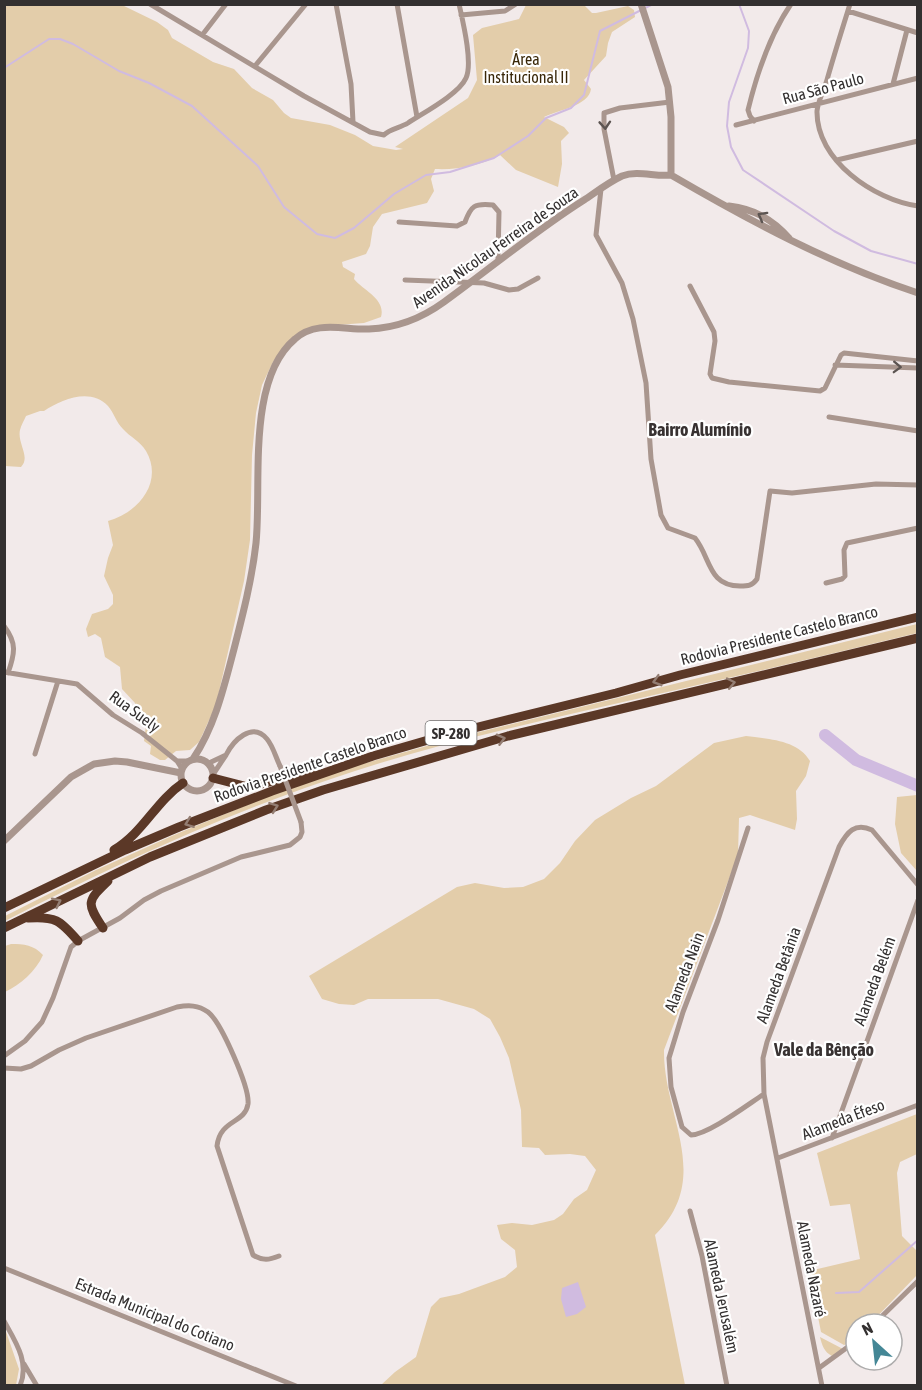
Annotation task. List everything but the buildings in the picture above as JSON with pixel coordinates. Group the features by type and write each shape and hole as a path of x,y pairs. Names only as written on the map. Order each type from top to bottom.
{"highway":[{"name":"Rodovia Presidente Castelo Branco","path":"4,908 179,827 272,791 373,756 442,736 902,621 918,615"},
{"name":"Rodovia Presidente Castelo Branco","path":"4,928 116,873 266,810 381,772 508,736 918,638"},
{"path":"214,776 248,788 373,756"},
{"path":"24,898 123,844 138,831 174,789 182,775"},
{"path":"103,928 91,909 91,899 116,873"},
{"path":"22,919 47,916 63,925 78,941"}],"street":[{"path":"150,4 374,134 384,135 386,132 398,129 456,91 466,79 469,65 459,4"},
{"path":"203,34 226,4"},
{"path":"255,66 306,4"},
{"path":"336,4 351,84 353,122"},
{"path":"397,4 417,117"},
{"path":"461,15 505,11 516,4"},
{"path":"641,4 663,68 670,102 671,175"},
{"path":"754,121 748,110 761,65 774,31 790,4"},
{"path":"918,33 849,8 817,108 821,132 837,160 850,176 894,200 918,206"},
{"path":"893,84 907,30"},
{"name":"Rua São Paulo","path":"736,125 918,78"},
{"path":"614,180 604,129 604,113 620,108 670,102"},
{"path":"837,160 918,141"},
{"name":"Avenida Nicolau Ferreira de Souza","path":"191,760 205,742 215,717 249,583 257,522 260,422 272,372 284,349 305,332 317,327 370,330 411,321 428,314 498,260 614,180 632,174 671,175 793,242 856,271 918,293"},
{"path":"601,189 596,235 622,284 639,345 646,383 651,459 664,521 672,530 695,538 720,581 734,586 749,586 757,579 770,491 792,494 876,484 918,485"},
{"path":"399,222 457,226 465,222 471,208 484,204 493,205 498,209 498,260"},
{"path":"405,280 484,283 509,290 518,289 538,278"},
{"path":"690,286 714,332 715,341 710,374 712,378 729,382 820,391 825,388 835,365 844,353 918,361"},
{"path":"861,366 862,356"},
{"path":"835,365 918,368"},
{"path":"829,417 918,431"},
{"path":"826,583 845,576 844,546 850,541 918,528"},
{"path":"4,626 13,638 14,644 14,651 6,673"},
{"name":"Rua Suely","path":"6,673 77,684 113,715 142,732 177,761 182,775"},
{"path":"35,754 58,681"},
{"path":"4,841 71,777 94,764 127,762 182,775 190,790 200,791 209,787 226,755 239,737 249,732 259,733 268,739 301,822 302,832 300,837 290,845 241,857 168,887 144,900 129,913 78,941 71,947 42,1022 25,1041 4,1056"},
{"name":"Avenida Nicolau Ferreira de Souza","path":"205,742 208,763"},
{"path":"177,761 191,760 208,763 226,755"},
{"path":"182,775 191,760"},
{"path":"208,763 214,776"},
{"name":"Alameda Betânia","path":"778,1158 764,1094 763,1058 839,847 846,835 855,828 863,826 872,830 918,885"},
{"name":"Alameda Nain","path":"748,828 669,1058 671,1087 682,1127 686,1132 697,1135 708,1130 764,1094"},
{"name":"Alameda Belém","path":"832,1138 918,900"},
{"path":"4,1068 21,1069 31,1066 86,1038 177,1007 188,1005 208,1012 223,1033 247,1090 249,1101 244,1114 224,1128 218,1136 217,1146 253,1255 261,1260 279,1256"},
{"name":"Alameda Éfeso","path":"778,1158 918,1106"},
{"name":"Alameda Nazaré","path":"778,1158 803,1300 822,1386"},
{"name":"Alameda Jerusalém","path":"690,1211 702,1257 727,1386"},
{"name":"Estrada Municipal do Cotiano","path":"4,1268 296,1386"},
{"path":"886,1312 918,1281"},
{"path":"4,1321 20,1349 23,1363 23,1380 20,1386"},
{"path":"819,1368 844,1350"},
{"path":"23,1363 37,1386"}],"green space":[{"name":"Área Institucional II","path":"4,5 122,5 157,22 168,30 172,38 213,62 234,69 252,88 273,100 291,118 330,125 355,135 373,146 396,150 403,149 395,147 468,98 477,80 473,35 482,28 519,19 526,5 584,5 592,13 628,6 634,10 635,17 612,32 606,56 584,80 591,89 585,100 544,117 564,127 569,133 561,141 562,164 558,187 516,170 500,155 468,166 435,169 431,179 434,191 427,203 382,214 373,227 370,246 366,254 342,262 343,267 355,274 354,279 377,300 382,311 381,317 364,323 323,326 288,342 273,362 262,385 256,413 252,455 250,540 244,581 216,705 199,742 190,750 176,751 165,760 160,760 150,754 151,746 144,741 146,725 135,703 122,689 120,667 105,657 101,638 95,634 88,637 86,629 92,614 108,609 113,604 113,595 104,576 113,545 108,521 129,511 145,495 152,474 151,463 146,451 123,429 108,406 101,400 84,396 26,416 20,428 24,463 21,467 5,466"},
{"path":"917,624 917,633 500,731 412,753 355,771 221,820 90,879 5,921 5,916 96,870 174,835 283,790 355,766 459,737"},
{"path":"746,736 791,745 805,754 810,761 806,776 796,791 795,830 750,815 739,818 738,855 664,1050 670,1099 684,1168 681,1191 672,1213 655,1235 685,1385 381,1385 416,1357 431,1307 440,1298 459,1294 505,1277 517,1267 515,1250 501,1239 497,1225 512,1223 532,1225 554,1220 563,1214 574,1199 587,1190 596,1170 585,1156 545,1155 539,1148 522,1147 521,1110 509,1058 490,1019 474,1009 438,999 368,999 354,1005 339,1004 322,999 309,976 457,887 475,883 504,888 523,887 544,879 595,820 656,786 714,743"},
{"path":"918,795 917,871 901,853 895,824 897,797"},
{"path":"11,944 28,946 43,955 27,977 5,992 5,946"},
{"path":"917,1114 917,1154 900,1162 897,1173 902,1236 917,1251 917,1275 882,1312 844,1312 844,1345 821,1332 809,1271 860,1259 850,1204 830,1206 817,1153"},
{"path":"4,1326 19,1369 16,1385 5,1385"},
{"path":"820,1337 843,1349 832,1356 825,1350"}],"shaded area":[{"path":"578,1282 586,1307 577,1314 566,1317 561,1299 562,1288"}],"waterway":[{"path":"4,68 49,39 60,39 73,44 119,71 149,83 192,106 258,166 284,207 317,234 335,238 354,228 394,194 426,175 450,172 494,158 528,136 546,118 571,108 584,95 600,31 653,4"},
{"path":"739,4 749,31 748,48 729,102 727,126 731,147 743,170 834,231 871,251 918,264"},
{"path":"825,735 856,760 918,786"},
{"path":"836,1293 859,1292 918,1240"}],"district":[{"name":"Bairro Alumínio","path":"700,429"},
{"name":"Vale da Bênção","path":"824,1049"}]}
